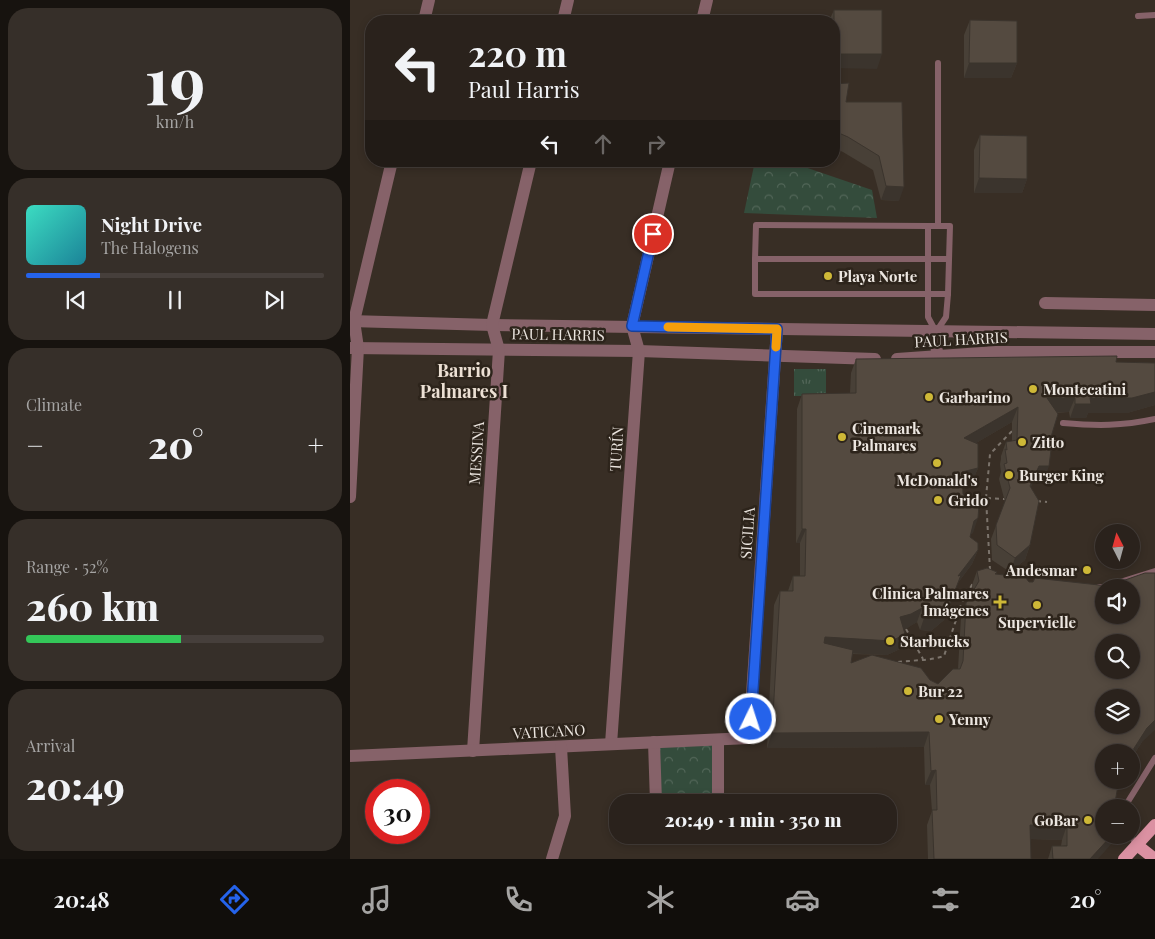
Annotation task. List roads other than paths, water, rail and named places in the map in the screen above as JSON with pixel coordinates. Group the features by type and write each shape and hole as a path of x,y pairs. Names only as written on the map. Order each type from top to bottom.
{"main road":[{"path":"1140,836 1155,825"},
{"path":"1124,859 1132,844"},
{"path":"1138,844 1155,859"}],"street":[{"path":"426,15 430,0"},
{"path":"564,15 568,0"},
{"path":"703,15 707,0"},
{"path":"350,497 354,348 352,321 390,167"},
{"path":"492,325 529,167"},
{"name":"TURÍN","path":"611,744 639,351 632,326 669,167"},
{"path":"1045,303 1155,305"},
{"name":"PAUL HARRIS","path":"352,321 492,325 1155,334"},
{"name":"MESSINA","path":"473,751 500,350 492,325"},
{"name":"SICILIA","path":"749,738 777,329"},
{"path":"936,332 938,356"},
{"name":"PAUL HARRIS","path":"354,348 639,351 889,360 996,352 1155,352"},
{"name":"VATICANO","path":"350,756 749,738"},
{"path":"718,740 718,794"},
{"path":"654,742 656,794"},
{"path":"552,859 565,816 560,747"}],"lane":[{"path":"1138,16 1155,15"},
{"path":"938,63 938,226"},
{"path":"928,226 928,259 928,294 928,317 936,332 946,317 948,294 950,226 938,226 928,226 756,226 755,294 928,294 948,294"},
{"path":"756,259 949,259"},
{"path":"1063,423 1098,426 1134,424 1155,419"},
{"path":"1130,579 1155,571"},
{"path":"1130,799 1155,758"}],"place":[{"name":"Playa Norte","path":"828,276"},
{"name":"Montecatini","path":"1033,389"},
{"name":"Garbarino","path":"929,397"},
{"name":"Cinemark Palmares","path":"842,437"},
{"name":"Zitto","path":"1022,442"},
{"name":"McDonald's","path":"937,463"},
{"name":"Burger King","path":"1009,475"},
{"name":"Grido","path":"938,500"},
{"name":"Andesmar","path":"1087,570"},
{"name":"Clinica Palmares Imágenes","path":"1000,602"},
{"name":"Supervielle","path":"1037,605"},
{"name":"Starbucks","path":"890,641"},
{"name":"Bur 22","path":"908,691"},
{"name":"Yenny","path":"939,719"},
{"name":"GoBar","path":"1088,820"}],"district":[{"name":"Barrio Palmares I","path":"464,380"}]}
